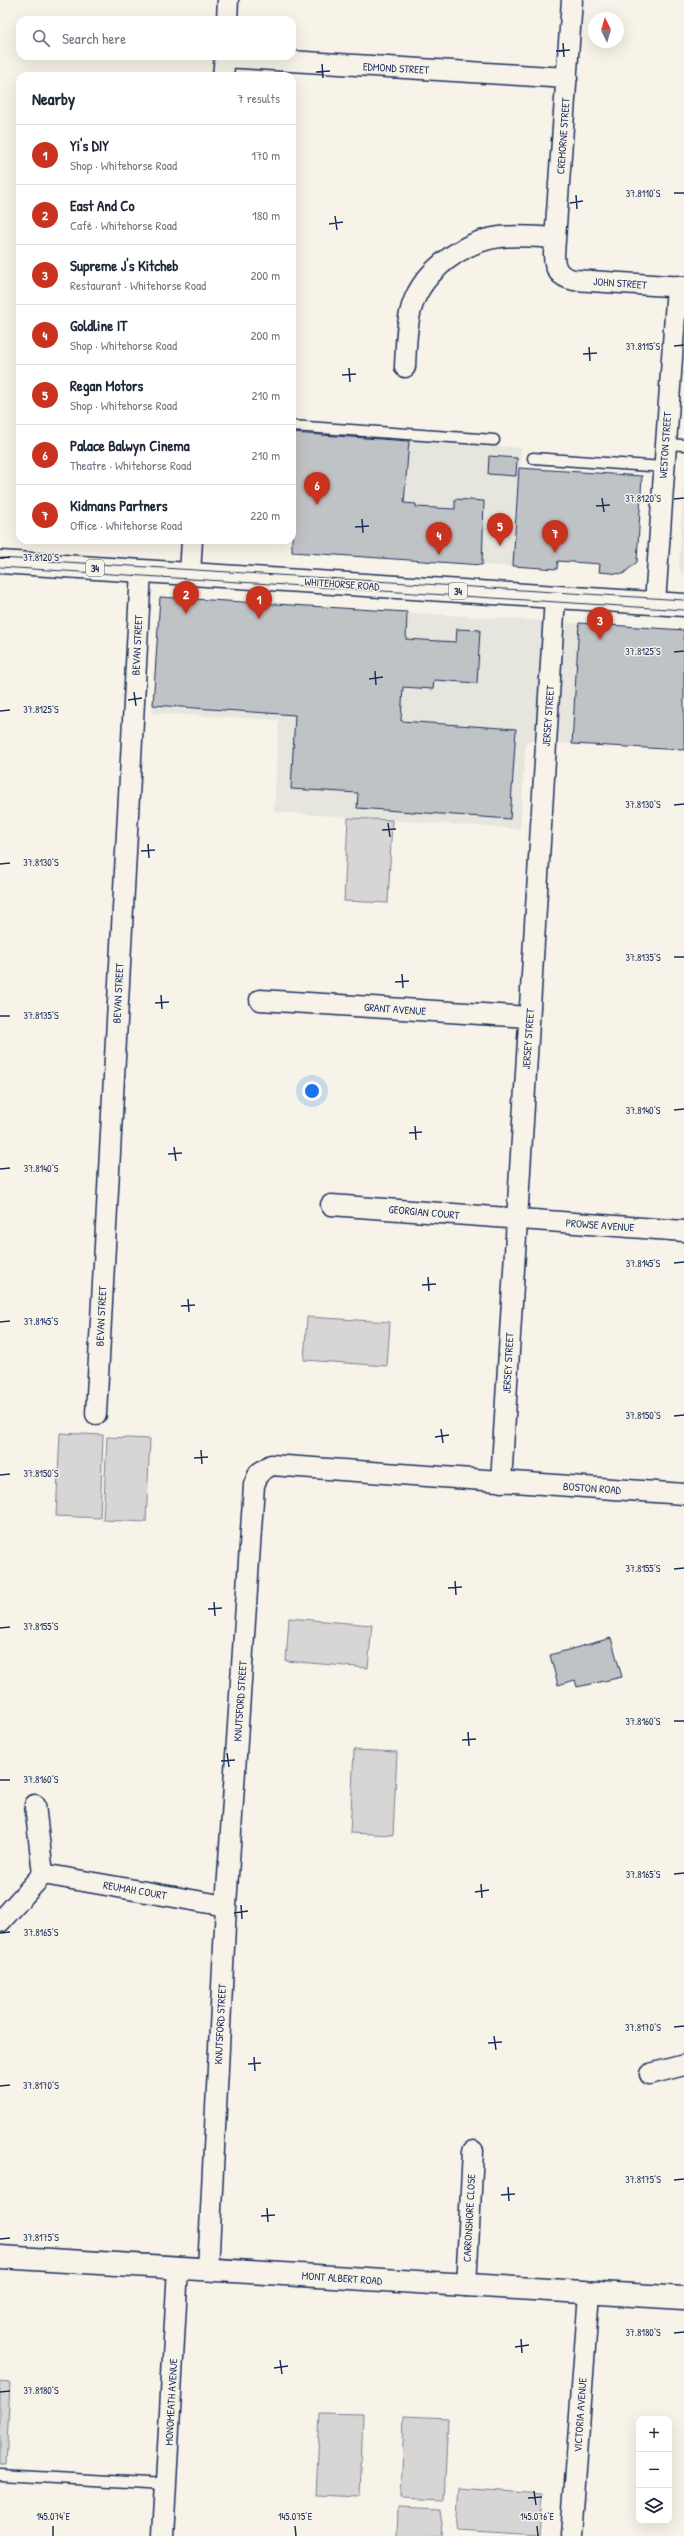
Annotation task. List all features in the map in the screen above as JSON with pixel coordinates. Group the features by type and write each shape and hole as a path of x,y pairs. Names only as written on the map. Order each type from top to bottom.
{"main road":[{"name":"WHITEHORSE ROAD","path":"0,562 684,605"},
{"name":"MONT ALBERT ROAD","path":"0,2257 684,2298"}],"street":[{"path":"227,16 228,0"},
{"name":"CREMORNE STREET","path":"557,272 554,260 555,238 572,0"},
{"name":"EDMOND STREET","path":"224,63 567,78"},
{"path":"405,367 408,324 412,305 427,279 436,270 461,251 489,239 509,237 555,238"},
{"name":"JOHN STREET","path":"557,272 564,277 574,280 680,287"},
{"name":"WESTON STREET","path":"654,603 664,467 675,445 680,287"},
{"path":"190,574 192,544"},
{"name":"BEVAN STREET","path":"96,1414 141,571"},
{"name":"JERSEY STREET","path":"501,1482 555,597"},
{"name":"GRANT AVENUE","path":"260,1000 529,1018"},
{"name":"GEORGIAN COURT","path":"331,1205 516,1220"},
{"name":"PROWSE AVENUE","path":"516,1220 684,1231"},
{"name":"KNUTSFORD STREET","path":"208,2270 226,1906 254,1485 259,1473 272,1465 501,1482"},
{"name":"BOSTON ROAD","path":"501,1482 684,1494"},
{"path":"0,1922 44,1874 35,1805"},
{"name":"REUMAH COURT","path":"44,1874 226,1906"},
{"path":"650,2074 684,2065"},
{"name":"CARRONSHORE CLOSE","path":"466,2286 473,2151"},
{"name":"MONOMEATH AVENUE","path":"163,2536 178,2268"},
{"name":"VICTORIA AVENUE","path":"571,2536 588,2293"}],"lane":[{"path":"296,426 494,440"},
{"path":"533,458 664,467"},
{"path":"0,2475 166,2484"}],"shaded area":[{"path":"348,435 521,448 520,468 642,476 637,562 623,574 599,572 600,564 558,561 557,569 482,565 346,469"},
{"path":"684,474 684,575 679,569"},
{"path":"160,597 684,630 684,750 526,741 520,829 274,812 279,720 152,713"},
{"path":"348,818 392,820 388,903 344,901"},
{"path":"307,1317 390,1322 387,1366 304,1360"},
{"path":"60,1433 103,1435 100,1518 56,1516"},
{"path":"107,1437 150,1439 146,1522 103,1520"},
{"path":"289,1618 372,1625 368,1668 286,1661"},
{"path":"354,1750 397,1752 393,1835 350,1833"},
{"path":"0,2382 10,2383 6,2465 0,2465"},
{"path":"320,2413 363,2414 360,2497 316,2495"},
{"path":"404,2416 448,2418 444,2500 401,2498"},
{"path":"459,2488 542,2494 539,2536 456,2531"},
{"path":"398,2507 442,2509 440,2536 397,2536"}],"building":[{"path":"296,433 409,441 404,503 416,504 416,507 455,509 455,499 484,501 482,565 292,552 292,544 296,544"},
{"path":"489,456 517,458 516,476 488,474"},
{"path":"519,468 642,476 637,562 623,574 599,572 600,564 558,561 557,569 513,566"},
{"path":"160,597 407,612 406,639 456,642 457,629 480,630 477,683 434,680 433,689 403,687 401,721 516,729 510,819 357,808 358,793 291,789 295,715 153,705"},
{"path":"579,623 684,630 684,750 572,744"},
{"path":"611,1638 622,1677 577,1687 575,1680 558,1685 550,1655"}],"tram line":[{"path":"0,558 684,600"},
{"path":"0,567 684,610"}],"place":[{"name":"Palace Balwyn Cinema","path":"317,505"},
{"name":"Regan Motors","path":"500,546"},
{"name":"Kidmans Partners","path":"555,553"},
{"name":"Goldline IT","path":"439,555"},
{"name":"East And Co","path":"186,614"},
{"name":"Yi's DIY","path":"259,619"},
{"name":"Supreme J's Kitcheb","path":"600,640"}]}
